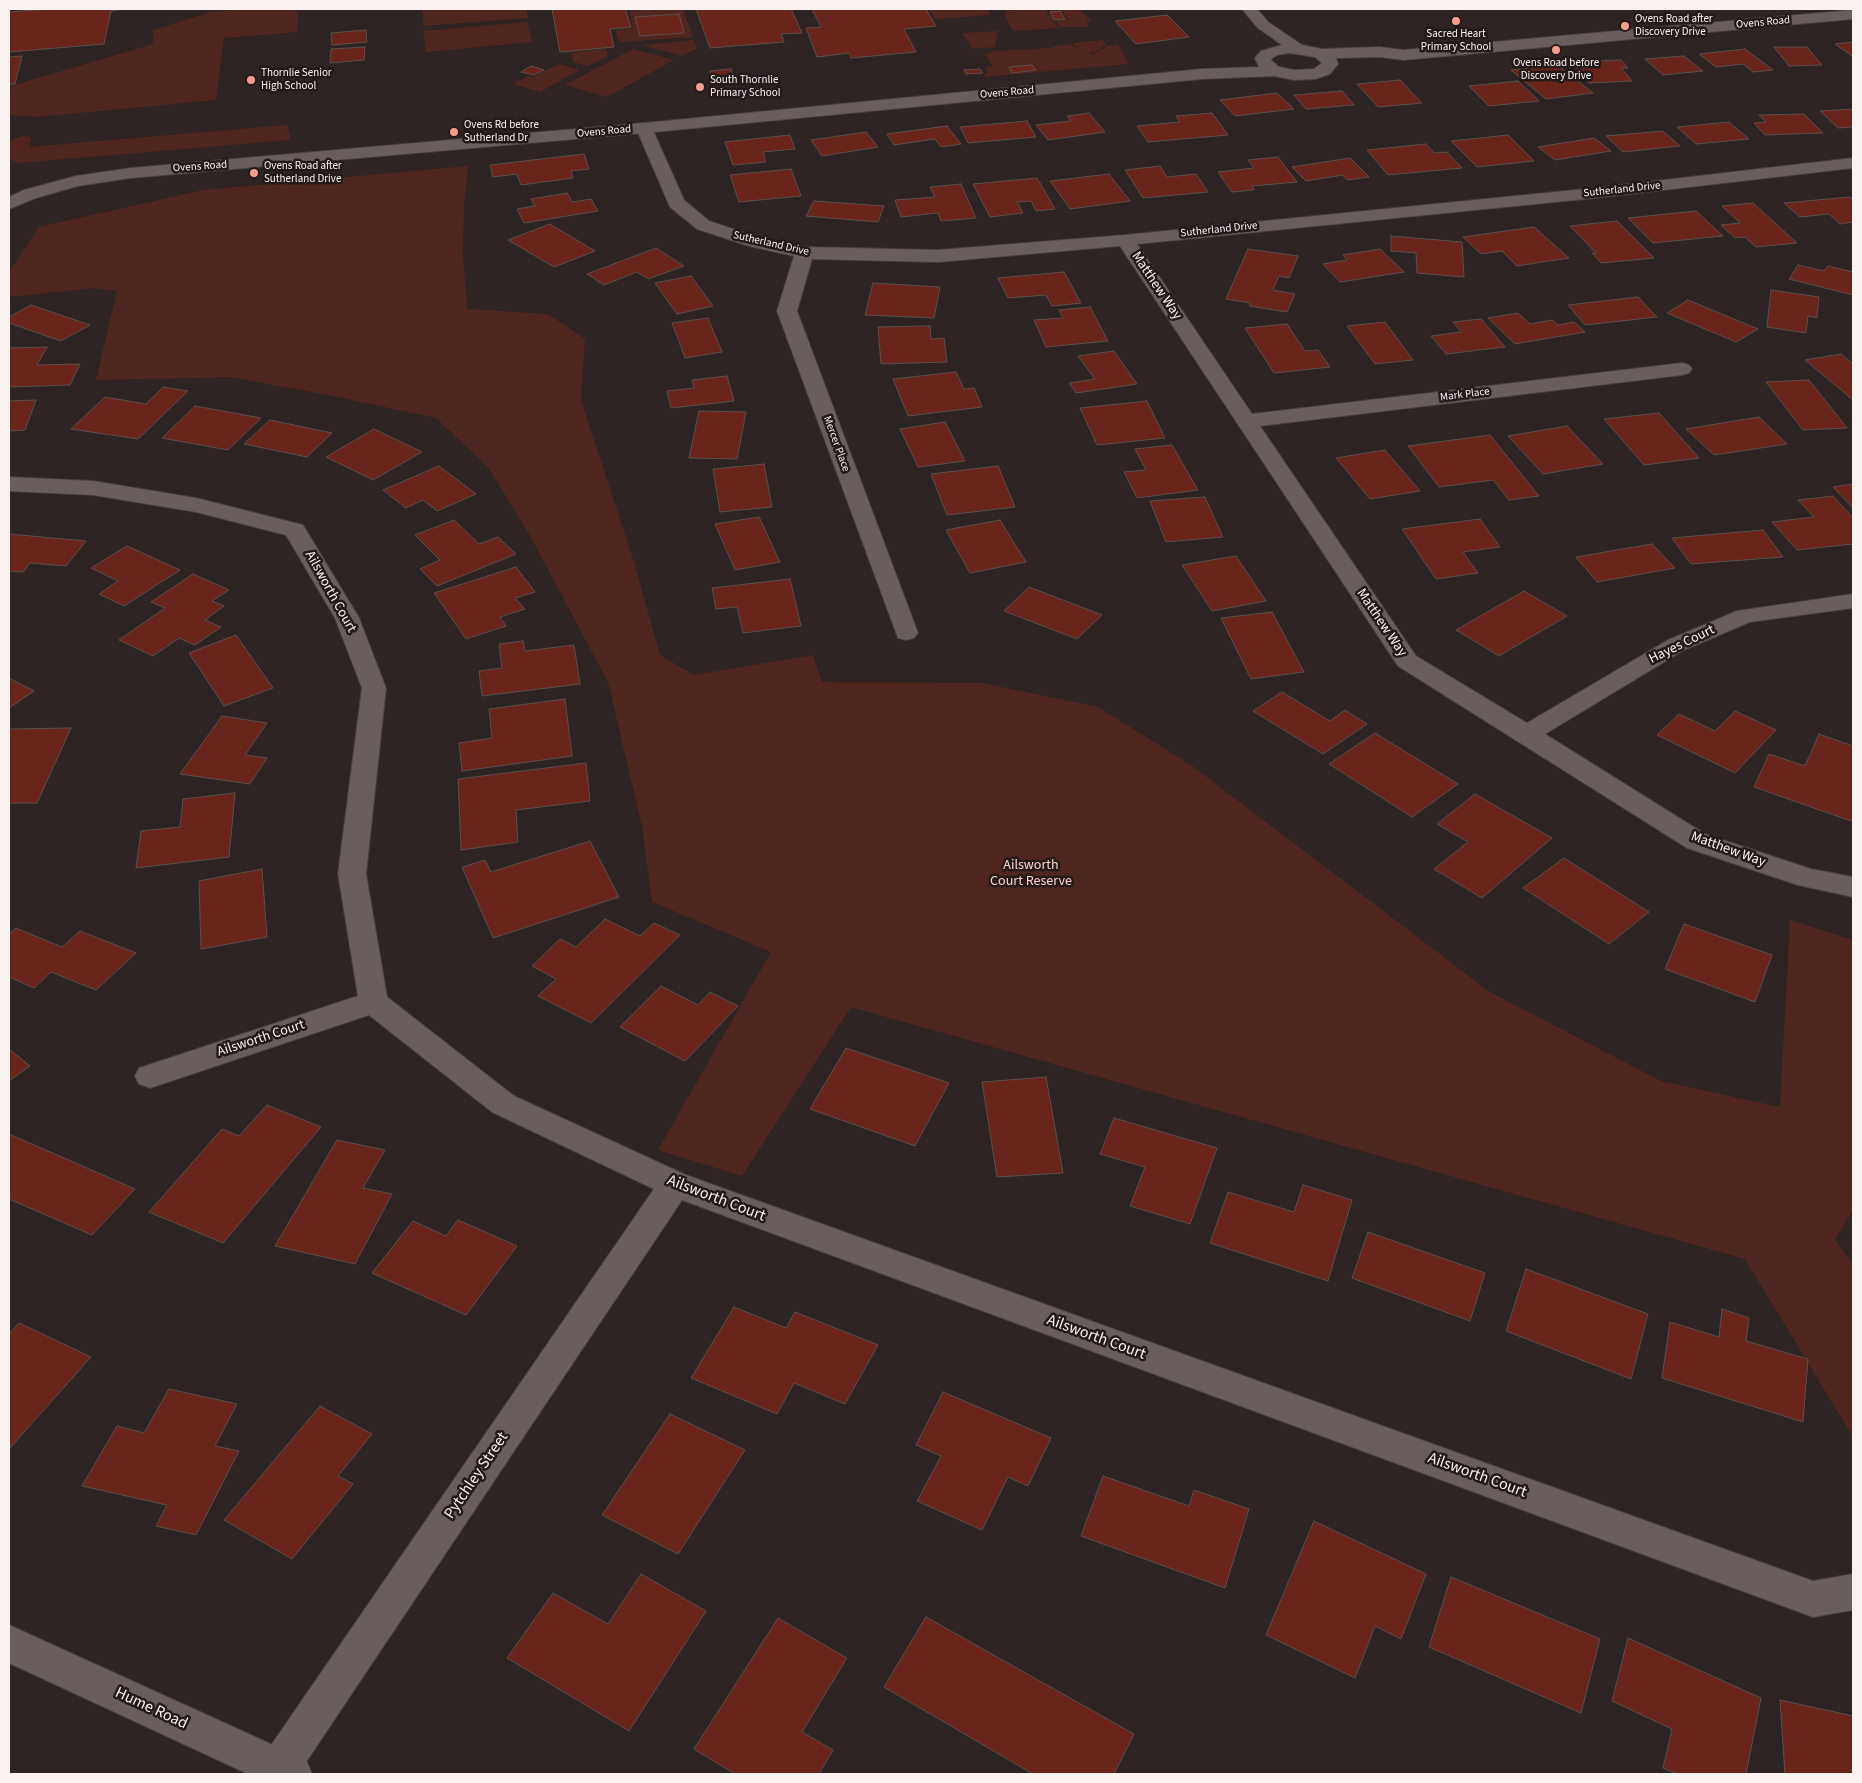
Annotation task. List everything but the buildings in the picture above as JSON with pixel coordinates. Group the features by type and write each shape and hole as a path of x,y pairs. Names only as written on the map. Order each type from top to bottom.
{"street":[{"path":"1248,9 1263,25 1298,48"},
{"name":"Ovens Road","path":"1202,74 1298,48 1325,61 1387,60 1403,55 1853,15"},
{"path":"1263,25 1268,55 1264,63 1274,71"},
{"name":"Ovens Road","path":"9,204 30,194 76,181 131,173 644,128 1202,74 1274,71 1283,74 1306,75 1324,71 1325,61"},
{"name":"Sutherland Drive","path":"644,128 676,203 703,225 754,242 804,253 938,256 1125,240 1595,193 1853,164"},
{"name":"Matthew Way","path":"1125,240 1407,661 1696,841 1808,878 1853,887"},
{"name":"Mercer Place","path":"804,253 787,311 906,633"},
{"name":"Mark Place","path":"1247,421 1682,369"},
{"name":"Ailsworth Court","path":"9,484 93,488 196,505 295,530 347,618 374,688 352,874 373,1002 504,1104 674,1184 1813,1598 1853,1592"},
{"name":"Hayes Court","path":"1527,734 1676,645 1745,616 1853,601"},
{"name":"Ailsworth Court","path":"150,1076 373,1002"},
{"name":"Pytchley Street","path":"285,1771 674,1184"},
{"name":"Hume Road","path":"9,1644 285,1771"}],"green space":[{"path":"287,9 298,11 297,32 224,38 216,100 37,117 9,115 11,86 153,44 153,30 211,12"},
{"path":"422,9 526,9 528,18 424,26"},
{"path":"629,9 683,9 693,37 619,42 615,30 633,28"},
{"path":"929,9 987,9 991,15 935,19"},
{"path":"1056,9 1046,10 1058,28 1013,31 1004,14 1029,11 1004,13 1005,11"},
{"path":"1060,9 1079,9 1092,21 1087,22 1088,27 1060,27 1056,21 1068,19"},
{"path":"527,22 532,42 426,52 423,31"},
{"path":"998,31 995,47 972,49 962,33"},
{"path":"694,40 697,48 683,56 642,45"},
{"path":"1103,40 1106,45 1095,52 1088,53 1070,43"},
{"path":"1068,44 1093,55 1108,46 1118,45 1129,64 983,77 988,71 985,68 993,66 985,54 995,51 1049,48"},
{"path":"606,49 608,56 588,66 573,62 571,52"},
{"path":"633,49 674,60 607,97 565,85"},
{"path":"558,64 580,70 540,92 513,84 528,76 533,77"},
{"path":"287,125 291,140 18,163 9,159 9,141 23,136 31,137 29,147"},
{"name":"Ailsworth Court Reserve","path":"468,166 464,205 463,255 467,309 548,314 585,339 581,400 634,562 660,655 694,675 813,655 822,682 982,683 1098,707 1191,765 1490,992 1661,1081 1780,1107 1790,920 1853,940 1853,1210 1835,1239 1853,1265 1853,1437 1745,1259 851,1007 742,1176 658,1150 771,952 652,902 642,826 608,682 529,534 488,467 436,418 230,377 96,380 117,291 95,288 9,297 9,272 39,227 203,190"}],"place":[{"name":"Sacred Heart Primary School","path":"1456,21"},
{"name":"Ovens Road after Discovery Drive","path":"1625,26"},
{"name":"Ovens Road before Discovery Drive","path":"1556,50"},
{"name":"Thornlie Senior High School","path":"251,80"},
{"name":"South Thornlie Primary School","path":"700,87"},
{"name":"Ovens Rd before Sutherland Dr","path":"454,132"},
{"name":"Ovens Road after Sutherland Drive","path":"254,173"}]}
